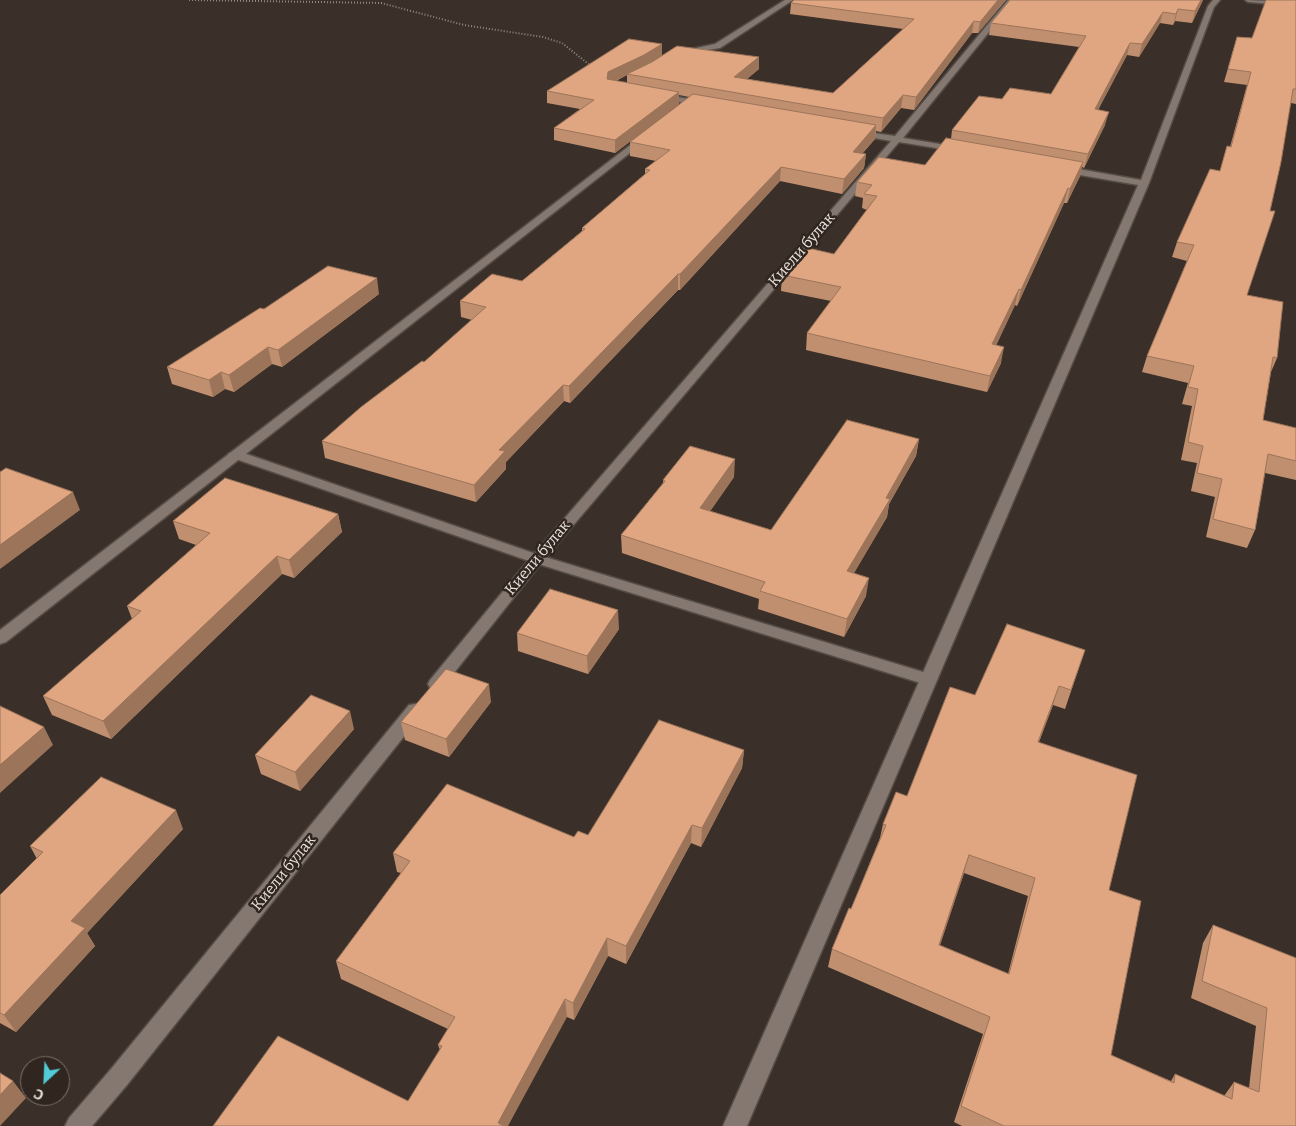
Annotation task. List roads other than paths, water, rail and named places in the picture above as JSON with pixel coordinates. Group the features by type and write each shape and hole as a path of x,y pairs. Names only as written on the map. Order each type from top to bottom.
{"street":[{"path":"671,57 678,52 717,46 790,0"},
{"name":"Киели булак","path":"77,1126 131,1062 537,559 897,139 1012,0"},
{"path":"735,1126 1144,183 1211,6 1216,0"},
{"path":"1248,0 1296,4"},
{"path":"652,95 719,107"},
{"path":"675,114 690,102"},
{"path":"850,131 964,151"},
{"path":"0,638 651,132"},
{"path":"1049,166 1144,183"},
{"path":"235,454 537,559 928,680"}]}
